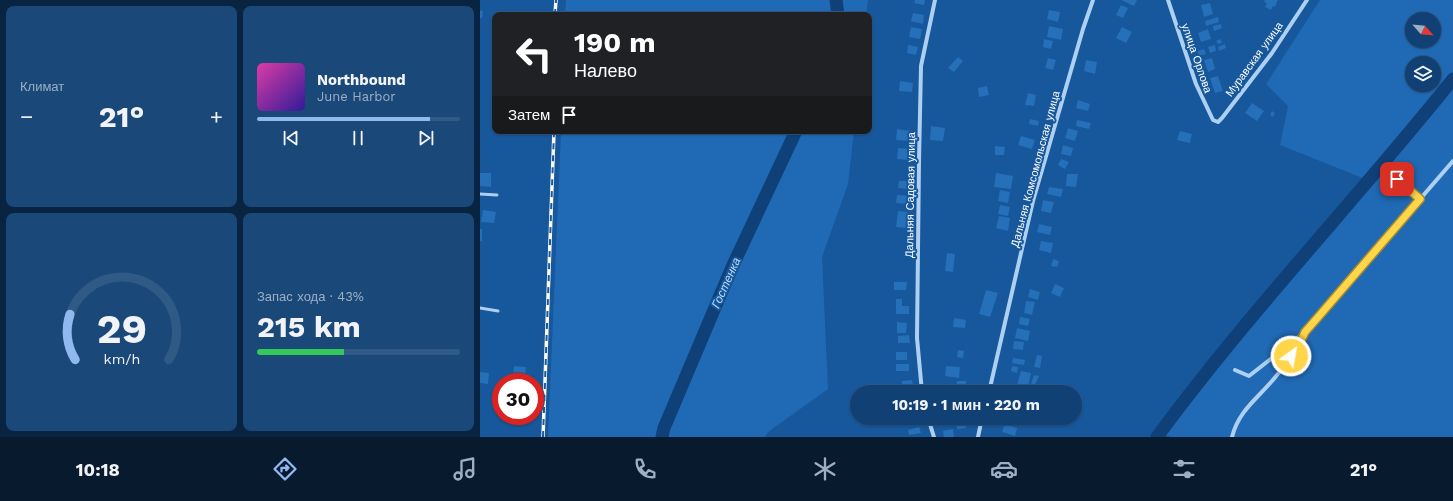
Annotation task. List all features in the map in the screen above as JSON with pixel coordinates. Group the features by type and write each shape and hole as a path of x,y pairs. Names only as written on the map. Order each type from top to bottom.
{"street":[{"name":"Дальняя Садовая улица","path":"921,385 917,338 921,66 935,0"},
{"name":"Дальняя Комсомольская улица","path":"991,385 1033,201 1083,29 1093,0"},
{"name":"улица Орлова","path":"1168,0 1196,84 1213,120"},
{"name":"Муравская улица","path":"1213,120 1218,122 1222,118 1272,53 1307,0"},
{"path":"1235,370 1249,376 1305,332 1453,161"},
{"path":"1232,437 1236,422 1244,411 1277,376 1298,347 1305,332"},
{"path":"930,425 934,437"},
{"path":"978,437 981,425"}],"lane":[{"path":"1397,179 1420,199"},
{"path":"480,194 497,195"},
{"path":"480,308 498,311"}],"shaded area":[{"path":"566,0 868,0 866,12 565,12"},
{"path":"1320,0 1453,0 1453,437 1172,437 1161,434 1365,179 1280,145 1288,106 1266,84"},
{"path":"561,134 854,134 848,184 822,257 828,389 768,432 765,437 548,437"}],"building":[{"path":"915,0 925,0 924,5 914,3"},
{"path":"1121,0 1137,0 1134,6"},
{"path":"1265,0 1278,0 1275,7 1273,6 1271,10 1265,7 1267,3 1264,2"},
{"path":"1210,3 1213,14 1204,17 1201,5"},
{"path":"1121,5 1128,8 1123,18 1116,15"},
{"path":"480,10 483,11 482,18 480,18"},
{"path":"1049,10 1060,12 1058,22 1047,19"},
{"path":"913,13 924,15 923,24 911,21"},
{"path":"1218,17 1219,22 1206,26 1205,21"},
{"path":"1221,24 1222,28 1214,31 1213,26"},
{"path":"1049,26 1063,29 1061,40 1047,37"},
{"path":"911,27 922,29 920,39 909,37"},
{"path":"1122,27 1132,32 1126,43 1116,38"},
{"path":"1208,29 1211,39 1201,42 1198,33"},
{"path":"1044,39 1053,41 1051,49 1043,47"},
{"path":"1221,39 1222,43 1218,44 1216,41"},
{"path":"1225,44 1226,48 1219,51 1218,47"},
{"path":"908,45 918,47 916,55 907,53"},
{"path":"1215,45 1216,51 1210,53 1208,47"},
{"path":"1204,49 1206,54 1199,56 1198,51"},
{"path":"958,57 963,61 954,72 948,68"},
{"path":"1048,58 1056,60 1053,70 1045,68"},
{"path":"1212,58 1215,69 1208,72 1204,60"},
{"path":"1086,60 1097,62 1095,74 1084,71"},
{"path":"491,64 492,64 492,76"},
{"path":"1218,76 1223,91 1215,93 1210,78"},
{"path":"900,81 913,83 912,92 899,91"},
{"path":"987,86 989,95 979,97 978,88"},
{"path":"1028,93 1036,95 1034,106 1025,105"},
{"path":"1078,100 1090,104 1088,111 1076,108"},
{"path":"1252,103 1264,111 1257,121 1245,113"},
{"path":"1272,111 1275,113 1273,117 1270,115"},
{"path":"1030,119 1039,121 1038,126 1029,124"},
{"path":"1077,120 1091,123 1089,129 1076,126"},
{"path":"931,126 945,128 943,141 930,140"},
{"path":"1068,128 1078,131 1075,141 1065,138"},
{"path":"897,129 911,131 910,141 896,140"},
{"path":"1180,131 1192,134 1190,143 1177,140"},
{"path":"1021,136 1035,140 1032,149 1018,145"},
{"path":"1063,145 1073,148 1071,156 1061,154"},
{"path":"995,146 1005,147 1004,155 995,155"},
{"path":"898,148 911,149 910,160 897,159"},
{"path":"1061,159 1069,162 1065,169 1058,165"},
{"path":"480,173 491,173 491,187 480,186"},
{"path":"996,173 1013,176 1011,189 994,187"},
{"path":"1067,174 1078,174 1076,187 1066,186"},
{"path":"899,181 908,181 908,189 898,188"},
{"path":"1049,187 1063,189 1061,197 1047,194"},
{"path":"1000,190 1010,192 1008,203 998,201"},
{"path":"897,195 911,196 910,204 896,203"},
{"path":"1043,200 1054,202 1051,213 1041,211"},
{"path":"1000,205 1010,207 1008,216 998,214"},
{"path":"483,210 496,212 494,223 481,222"},
{"path":"898,211 908,212 906,228 896,227"},
{"path":"999,216 1010,218 1008,231 996,228"},
{"path":"1039,224 1052,227 1050,235 1037,232"},
{"path":"480,229 482,229 482,241 480,241"},
{"path":"1041,241 1053,243 1051,253 1039,250"},
{"path":"947,253 955,254 953,272 945,271"},
{"path":"1053,259 1059,261 1057,267 1051,266"},
{"path":"894,282 907,282 906,290 894,290"},
{"path":"1055,284 1064,288 1060,297 1051,293"},
{"path":"1030,289 1040,292 1038,300 1028,297"},
{"path":"986,290 998,293 990,317 979,314"},
{"path":"896,299 902,299 902,306 909,306 909,314 896,314"},
{"path":"1026,301 1035,302 1032,315 1024,313"},
{"path":"1020,317 1030,319 1028,326 1019,324"},
{"path":"954,318 966,320 965,328 953,327"},
{"path":"897,322 907,323 906,333 897,333"},
{"path":"1017,328 1030,331 1028,341 1015,338"},
{"path":"909,335 910,343 898,343 898,336"},
{"path":"1014,341 1024,342 1023,350 1013,349"},
{"path":"958,350 964,351 963,358 957,357"},
{"path":"896,352 907,352 907,360 896,360"},
{"path":"1037,355 1042,356 1040,368 1034,367"},
{"path":"1013,358 1025,360 1024,365 1012,363"},
{"path":"896,364 909,364 909,371 896,371"},
{"path":"514,366 526,367 525,373 513,373"},
{"path":"946,366 960,367 959,378 945,376"},
{"path":"1012,366 1018,367 1017,373 1011,371"},
{"path":"1021,371 1031,373 1029,385 1017,385"},
{"path":"480,372 489,373 488,384 480,383"},
{"path":"1034,375 1039,376 1035,385 1031,384"},
{"path":"912,380 913,385 902,385 902,381"},
{"path":"957,381 966,381 966,385 957,385"},
{"path":"957,425 966,425 966,428 957,429"},
{"path":"1005,425 1017,428 1015,436 1002,432"},
{"path":"919,427 921,433 909,435 908,430"},
{"path":"953,429 954,437 944,437 943,431"}],"waterway":[{"name":"Гостенка","path":"836,0 838,12"},
{"path":"1157,437 1228,345 1453,79"},
{"name":"Гостенка","path":"662,437 664,428 733,265 795,134"}],"railway":[{"path":"555,12 556,0"},
{"path":"543,437 554,134"}],"route":[{"path":"1291,356 1298,347 1305,332 1420,199 1397,179"}]}
